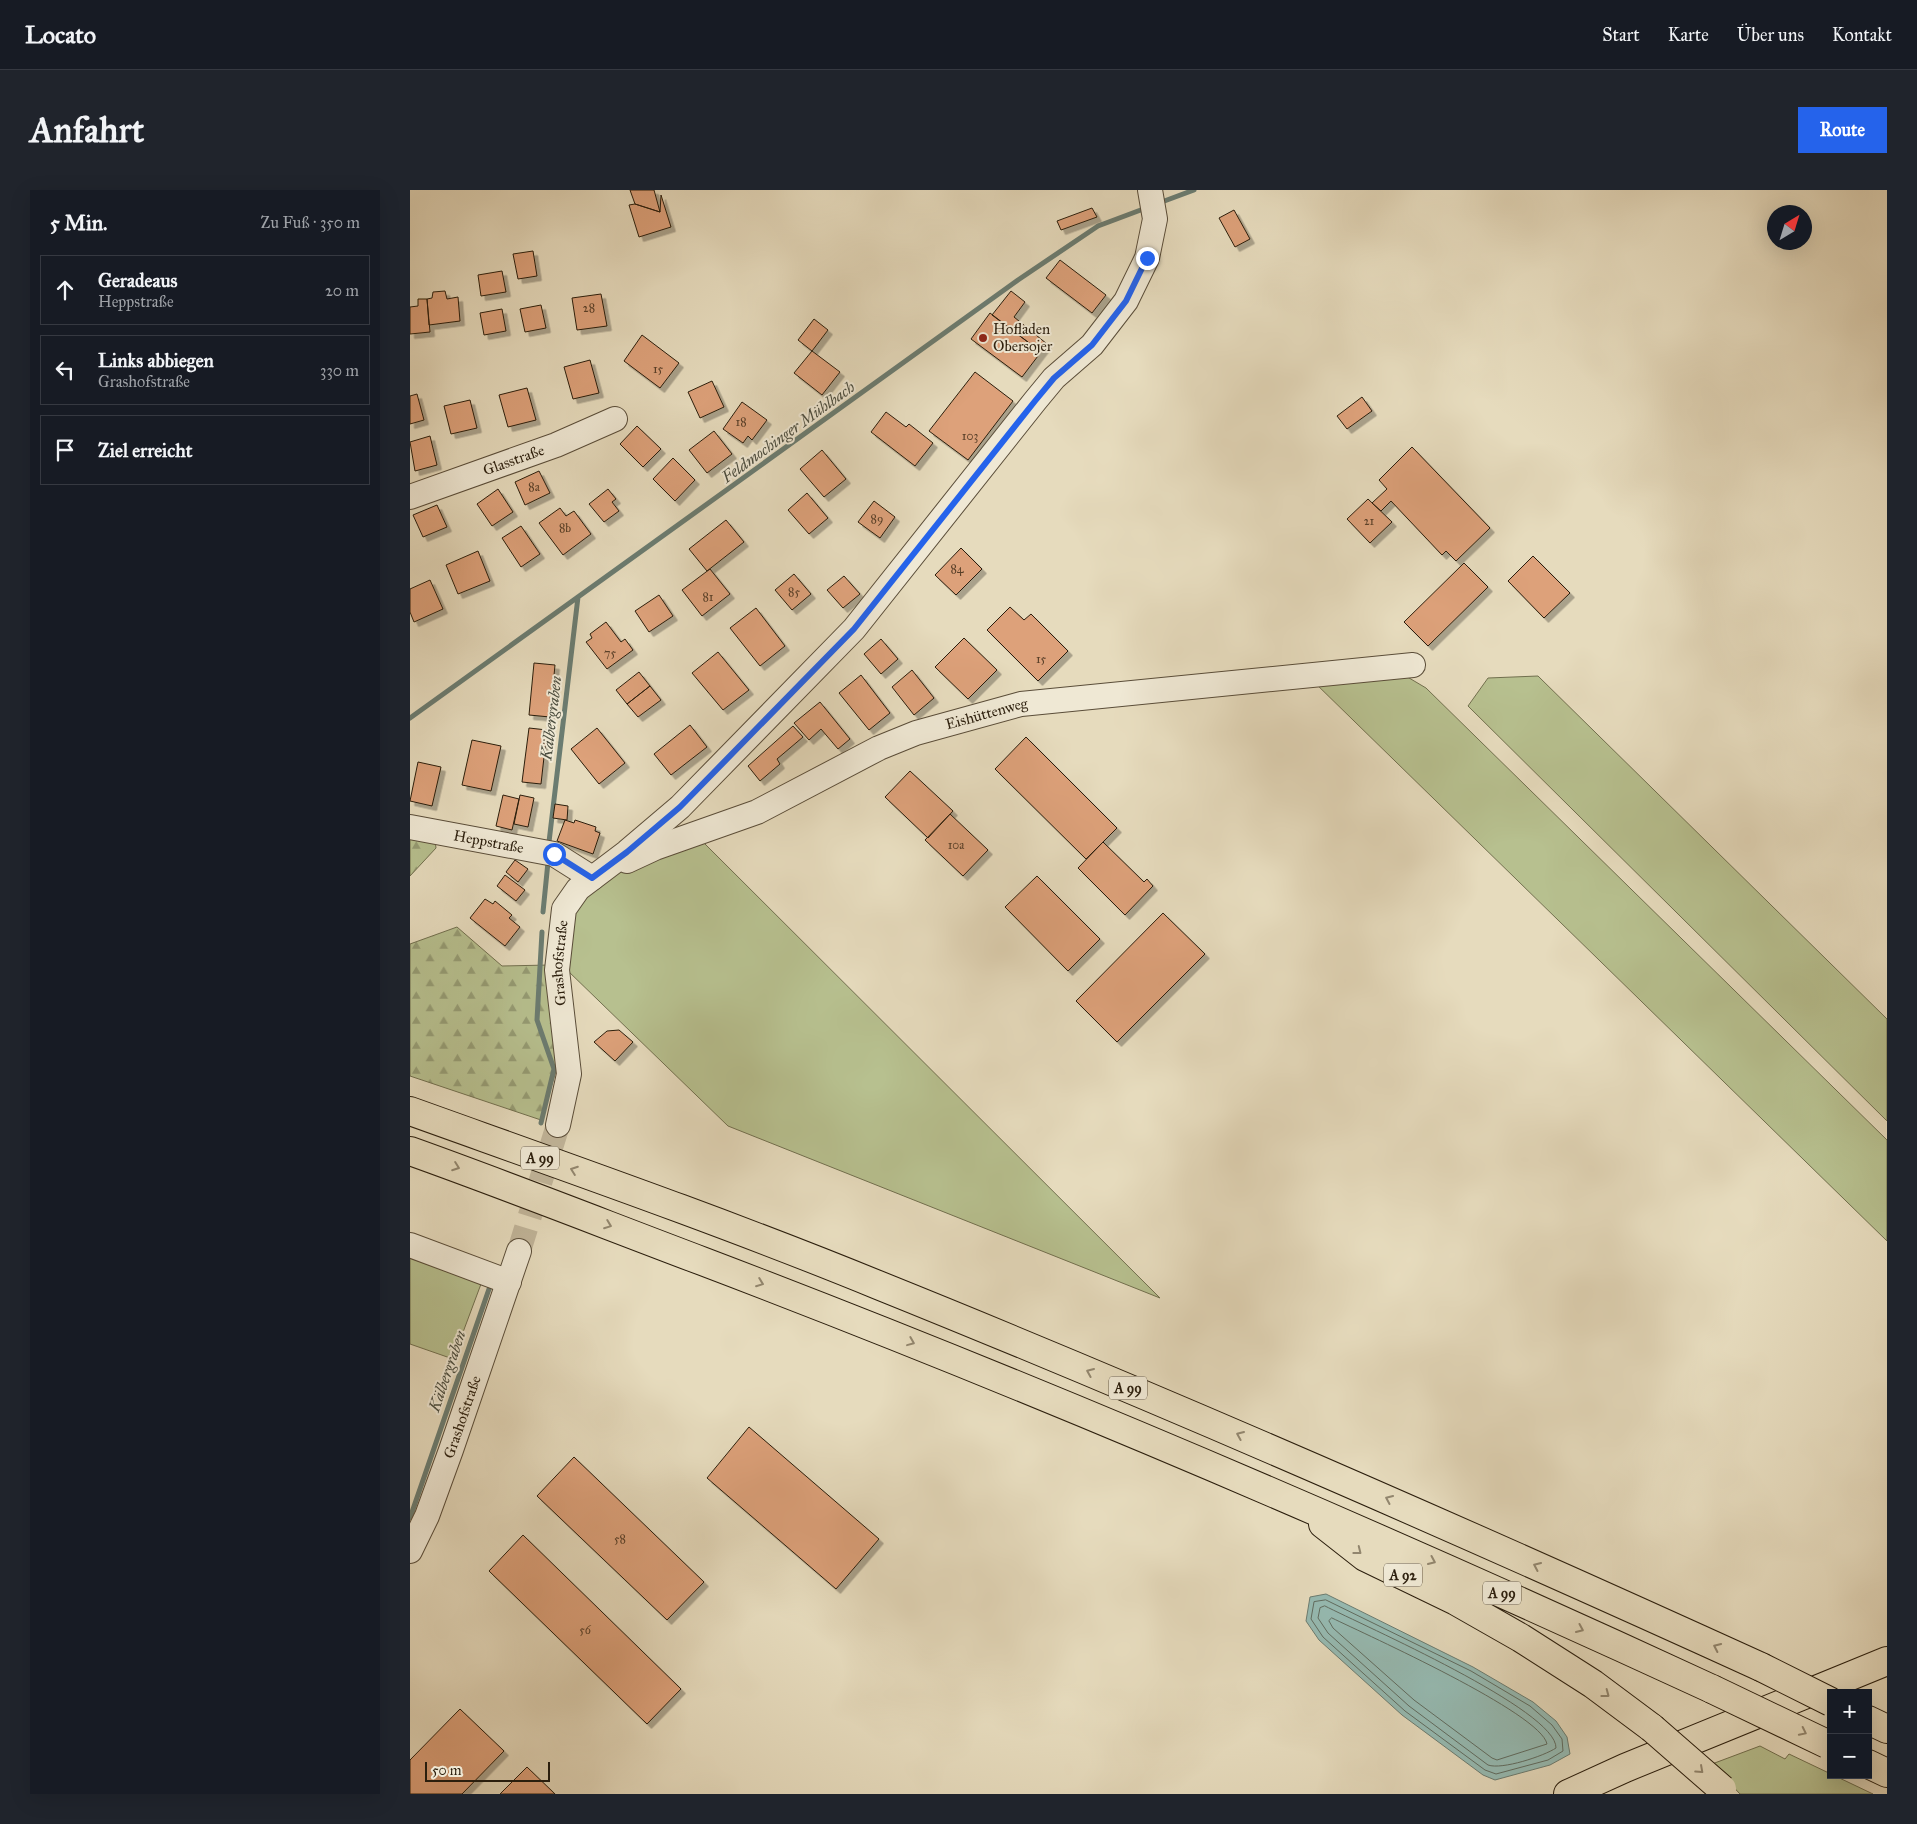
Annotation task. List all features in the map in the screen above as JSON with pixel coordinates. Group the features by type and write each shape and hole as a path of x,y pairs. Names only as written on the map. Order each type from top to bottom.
{"main road":[{"name":"A 99","path":"410,1110 669,1205 894,1291 1372,1492 1761,1668 1827,1700"},
{"name":"A 99","path":"410,1151 834,1311 1292,1500 1712,1689 1827,1744"},
{"name":"A 92","path":"1292,1500 1366,1557 1456,1601 1521,1638 1593,1684 1652,1728 1724,1792"},
{"path":"1568,1794 1887,1661"},
{"path":"1872,1766 1887,1773"}],"street":[{"name":"Grashofstraße","path":"558,1125 570,1074 557,970 564,909 578,888 627,852 680,807 854,629 1054,378 1092,345 1126,301 1147,258 1155,219 1150,190"},
{"name":"Glasstraße","path":"410,497 556,445 614,419"},
{"name":"Eishüttenweg","path":"592,878 655,848 757,812 879,748 916,733 1021,704 1413,665"},
{"name":"Heppstraße","path":"410,827 554,854 592,878"},
{"path":"410,1245 509,1282"},
{"name":"Grashofstraße","path":"410,1551 427,1516 519,1251"}],"green space":[{"path":"1399,672 1426,688 1887,1140 1887,1241 1312,680"},
{"path":"1538,676 1887,1019 1887,1121 1468,706 1488,678"},
{"path":"410,833 435,840 436,848 410,876"},
{"path":"701,840 1160,1298 728,1126 567,970 568,921 579,901 609,877 627,868"},
{"path":"457,927 502,966 550,965 556,1071 541,1120 410,1076 410,944"},
{"path":"410,1258 481,1284 453,1359 410,1344"},
{"path":"1760,1746 1785,1759 1789,1754 1827,1772 1827,1779 1842,1779 1873,1794 1740,1794 1712,1764"}],"water":[{"path":"1326,1594 1473,1667 1533,1702 1556,1721 1567,1737 1570,1754 1550,1765 1495,1780 1483,1775 1402,1715 1319,1640 1306,1621 1310,1597"}],"building":[{"path":"630,190 654,190 660,212 635,204"},
{"path":"661,195 671,227 639,237 629,205 635,204 660,212"},
{"path":"1092,208 1097,217 1061,230 1057,221"},
{"path":"1234,210 1250,239 1235,247 1219,218"},
{"path":"533,251 537,276 518,279 513,254"},
{"path":"1060,260 1106,295 1092,313 1046,278"},
{"path":"502,271 506,292 481,296 478,275"},
{"path":"445,291 447,299 458,297 460,321 429,325 427,299 432,298 433,292"},
{"path":"1011,291 1025,302 1014,317 1047,344 1041,352 992,315"},
{"path":"601,294 607,326 577,330 572,298"},
{"path":"418,299 427,299 430,332 410,334 410,307 418,306"},
{"path":"541,305 546,328 525,332 520,309"},
{"path":"502,309 506,331 484,335 480,313"},
{"path":"990,313 1041,352 1022,377 971,339"},
{"path":"814,319 828,330 812,351 798,340"},
{"path":"642,335 679,363 660,388 624,361"},
{"path":"812,351 840,372 822,395 794,373"},
{"path":"590,360 599,393 573,399 564,367"},
{"path":"975,372 1013,401 968,460 929,431"},
{"path":"712,381 724,407 700,418 688,392"},
{"path":"527,388 536,420 508,427 499,395"},
{"path":"417,394 424,420 410,424 410,396"},
{"path":"1362,397 1372,411 1347,429 1337,416"},
{"path":"470,400 477,428 451,434 444,406"},
{"path":"742,402 767,420 752,440 748,436 743,443 723,429"},
{"path":"886,412 906,427 909,424 933,443 915,466 871,432"},
{"path":"637,426 661,449 643,467 620,444"},
{"path":"714,431 732,454 707,473 689,450"},
{"path":"430,436 437,465 415,471 410,442"},
{"path":"1412,447 1490,528 1456,561 1446,551 1442,555 1391,501 1381,511 1372,503 1387,489 1379,480"},
{"path":"822,450 846,479 824,497 800,469"},
{"path":"673,458 695,480 675,501 653,479"},
{"path":"539,471 550,493 525,505 515,482"},
{"path":"498,489 513,512 492,526 477,504"},
{"path":"608,489 616,499 612,502 619,511 604,522 589,504"},
{"path":"807,493 828,518 809,534 788,510"},
{"path":"1368,499 1392,522 1370,543 1347,519"},
{"path":"874,501 895,517 880,538 858,522"},
{"path":"437,505 447,527 423,537 413,515"},
{"path":"560,508 566,516 574,511 591,534 563,555 539,523"},
{"path":"726,520 744,542 707,571 689,549"},
{"path":"521,526 540,554 521,567 502,538"},
{"path":"961,548 982,569 956,595 935,575"},
{"path":"478,551 490,581 458,594 446,565"},
{"path":"1533,556 1570,593 1544,618 1508,581"},
{"path":"1464,563 1488,587 1428,646 1404,622"},
{"path":"710,569 730,594 702,616 682,590"},
{"path":"794,574 811,594 792,610 775,590"},
{"path":"844,576 860,594 843,608 827,590"},
{"path":"430,580 443,609 414,622 410,612 410,589"},
{"path":"659,595 673,616 649,632 635,611"},
{"path":"1010,607 1024,620 1031,614 1068,651 1038,681 987,630"},
{"path":"756,608 785,646 760,666 730,628"},
{"path":"606,622 621,642 625,639 633,650 607,669 586,642 592,638 590,634"},
{"path":"964,638 997,670 968,699 935,667"},
{"path":"881,639 898,659 881,674 864,654"},
{"path":"718,652 749,690 723,710 692,673"},
{"path":"534,663 555,665 550,717 529,715"},
{"path":"912,670 934,698 914,715 892,687"},
{"path":"639,672 650,686 627,704 616,690"},
{"path":"861,675 890,713 869,730 839,693"},
{"path":"650,686 661,700 638,717 627,704"},
{"path":"820,702 850,739 838,749 821,729 809,740 794,723"},
{"path":"690,725 707,747 671,775 654,754"},
{"path":"793,726 803,737 777,759 780,764 760,781 748,766"},
{"path":"529,728 547,730 541,784 522,782"},
{"path":"597,728 625,763 599,784 571,749"},
{"path":"1026,737 1117,828 1086,859 995,769"},
{"path":"472,740 501,746 491,791 462,785"},
{"path":"418,762 441,767 432,806 410,801"},
{"path":"910,771 953,811 928,838 885,797"},
{"path":"503,795 519,799 512,830 496,826"},
{"path":"520,795 534,798 528,827 514,824"},
{"path":"555,804 568,806 567,820 553,818"},
{"path":"950,814 988,850 963,876 925,840"},
{"path":"565,820 574,823 575,820 596,827 595,831 600,833 593,854 557,841"},
{"path":"1103,842 1144,882 1147,879 1153,886 1125,915 1078,868"},
{"path":"515,860 528,869 518,882 506,872"},
{"path":"505,875 525,890 516,901 497,886"},
{"path":"1037,876 1100,939 1068,971 1005,907"},
{"path":"485,899 493,904 495,901 512,915 509,918 520,927 505,946 470,918"},
{"path":"1163,913 1205,954 1117,1042 1076,1001"},
{"path":"619,1030 633,1042 615,1061 594,1042 607,1031"},
{"path":"749,1427 879,1539 836,1589 707,1478"},
{"path":"574,1457 704,1582 667,1620 537,1496"},
{"path":"523,1535 681,1689 647,1724 489,1571"},
{"path":"460,1709 504,1751 462,1794 410,1794 410,1760"},
{"path":"527,1767 555,1794 500,1794"}],"waterway":[{"name":"Feldmochinger Mühlbach","path":"1159,203 1194,190"},
{"name":"Feldmochinger Mühlbach","path":"410,718 1018,280 1098,226 1146,208"},
{"name":"Kälbergraben","path":"549,842 578,597"},
{"name":"Kälbergraben","path":"543,912 548,862"},
{"name":"Kälbergraben","path":"541,1123 554,1069 537,1020 542,932"},
{"name":"Kälbergraben","path":"410,1518 489,1289"}],"tunnel":[{"path":"519,1251 558,1125"}],"place":[{"name":"Hofladen Obersojer","path":"983,338"}],"route":[{"path":"554,854 592,878 627,852 680,807 854,629 1054,378 1092,345 1126,301 1147,258"}]}
